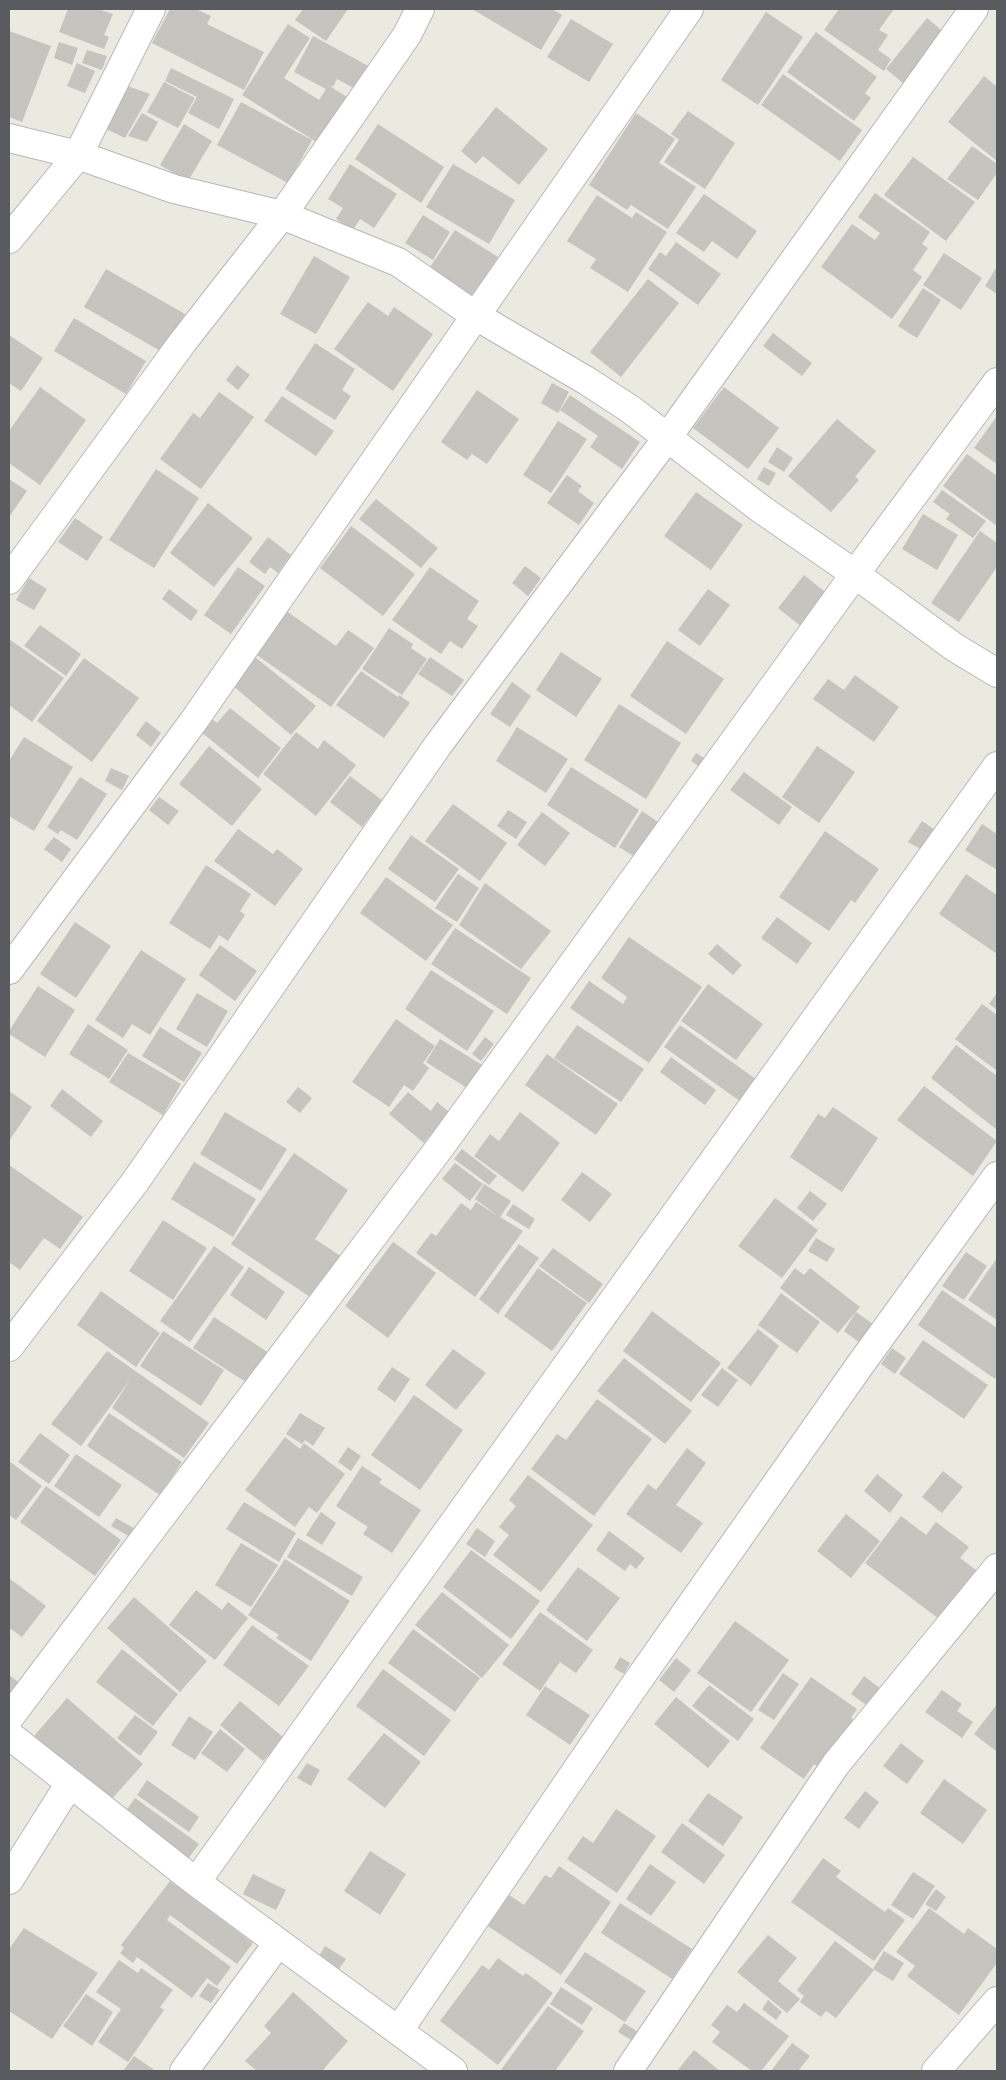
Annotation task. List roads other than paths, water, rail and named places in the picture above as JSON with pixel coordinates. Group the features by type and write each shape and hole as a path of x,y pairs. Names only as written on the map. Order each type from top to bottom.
{"street":[{"path":"9,239 78,155 151,9"},
{"path":"9,580 182,343 282,215 406,35 420,9"},
{"path":"9,970 193,722 689,9"},
{"path":"9,1347 135,1182 438,745 667,438 974,9"},
{"path":"9,138 78,155 174,189 282,215 398,262 476,316 587,381 630,409 762,509 954,647 997,673"},
{"path":"9,1718 441,1146 855,574 997,382"},
{"path":"196,1882 997,766"},
{"path":"399,2030 630,1692 854,1373 997,1176"},
{"path":"628,2071 836,1764 997,1568"},
{"path":"9,1735 196,1882 453,2071"},
{"path":"9,1880 70,1783"},
{"path":"184,2071 278,1943"},
{"path":"936,2071 997,2001"}]}
